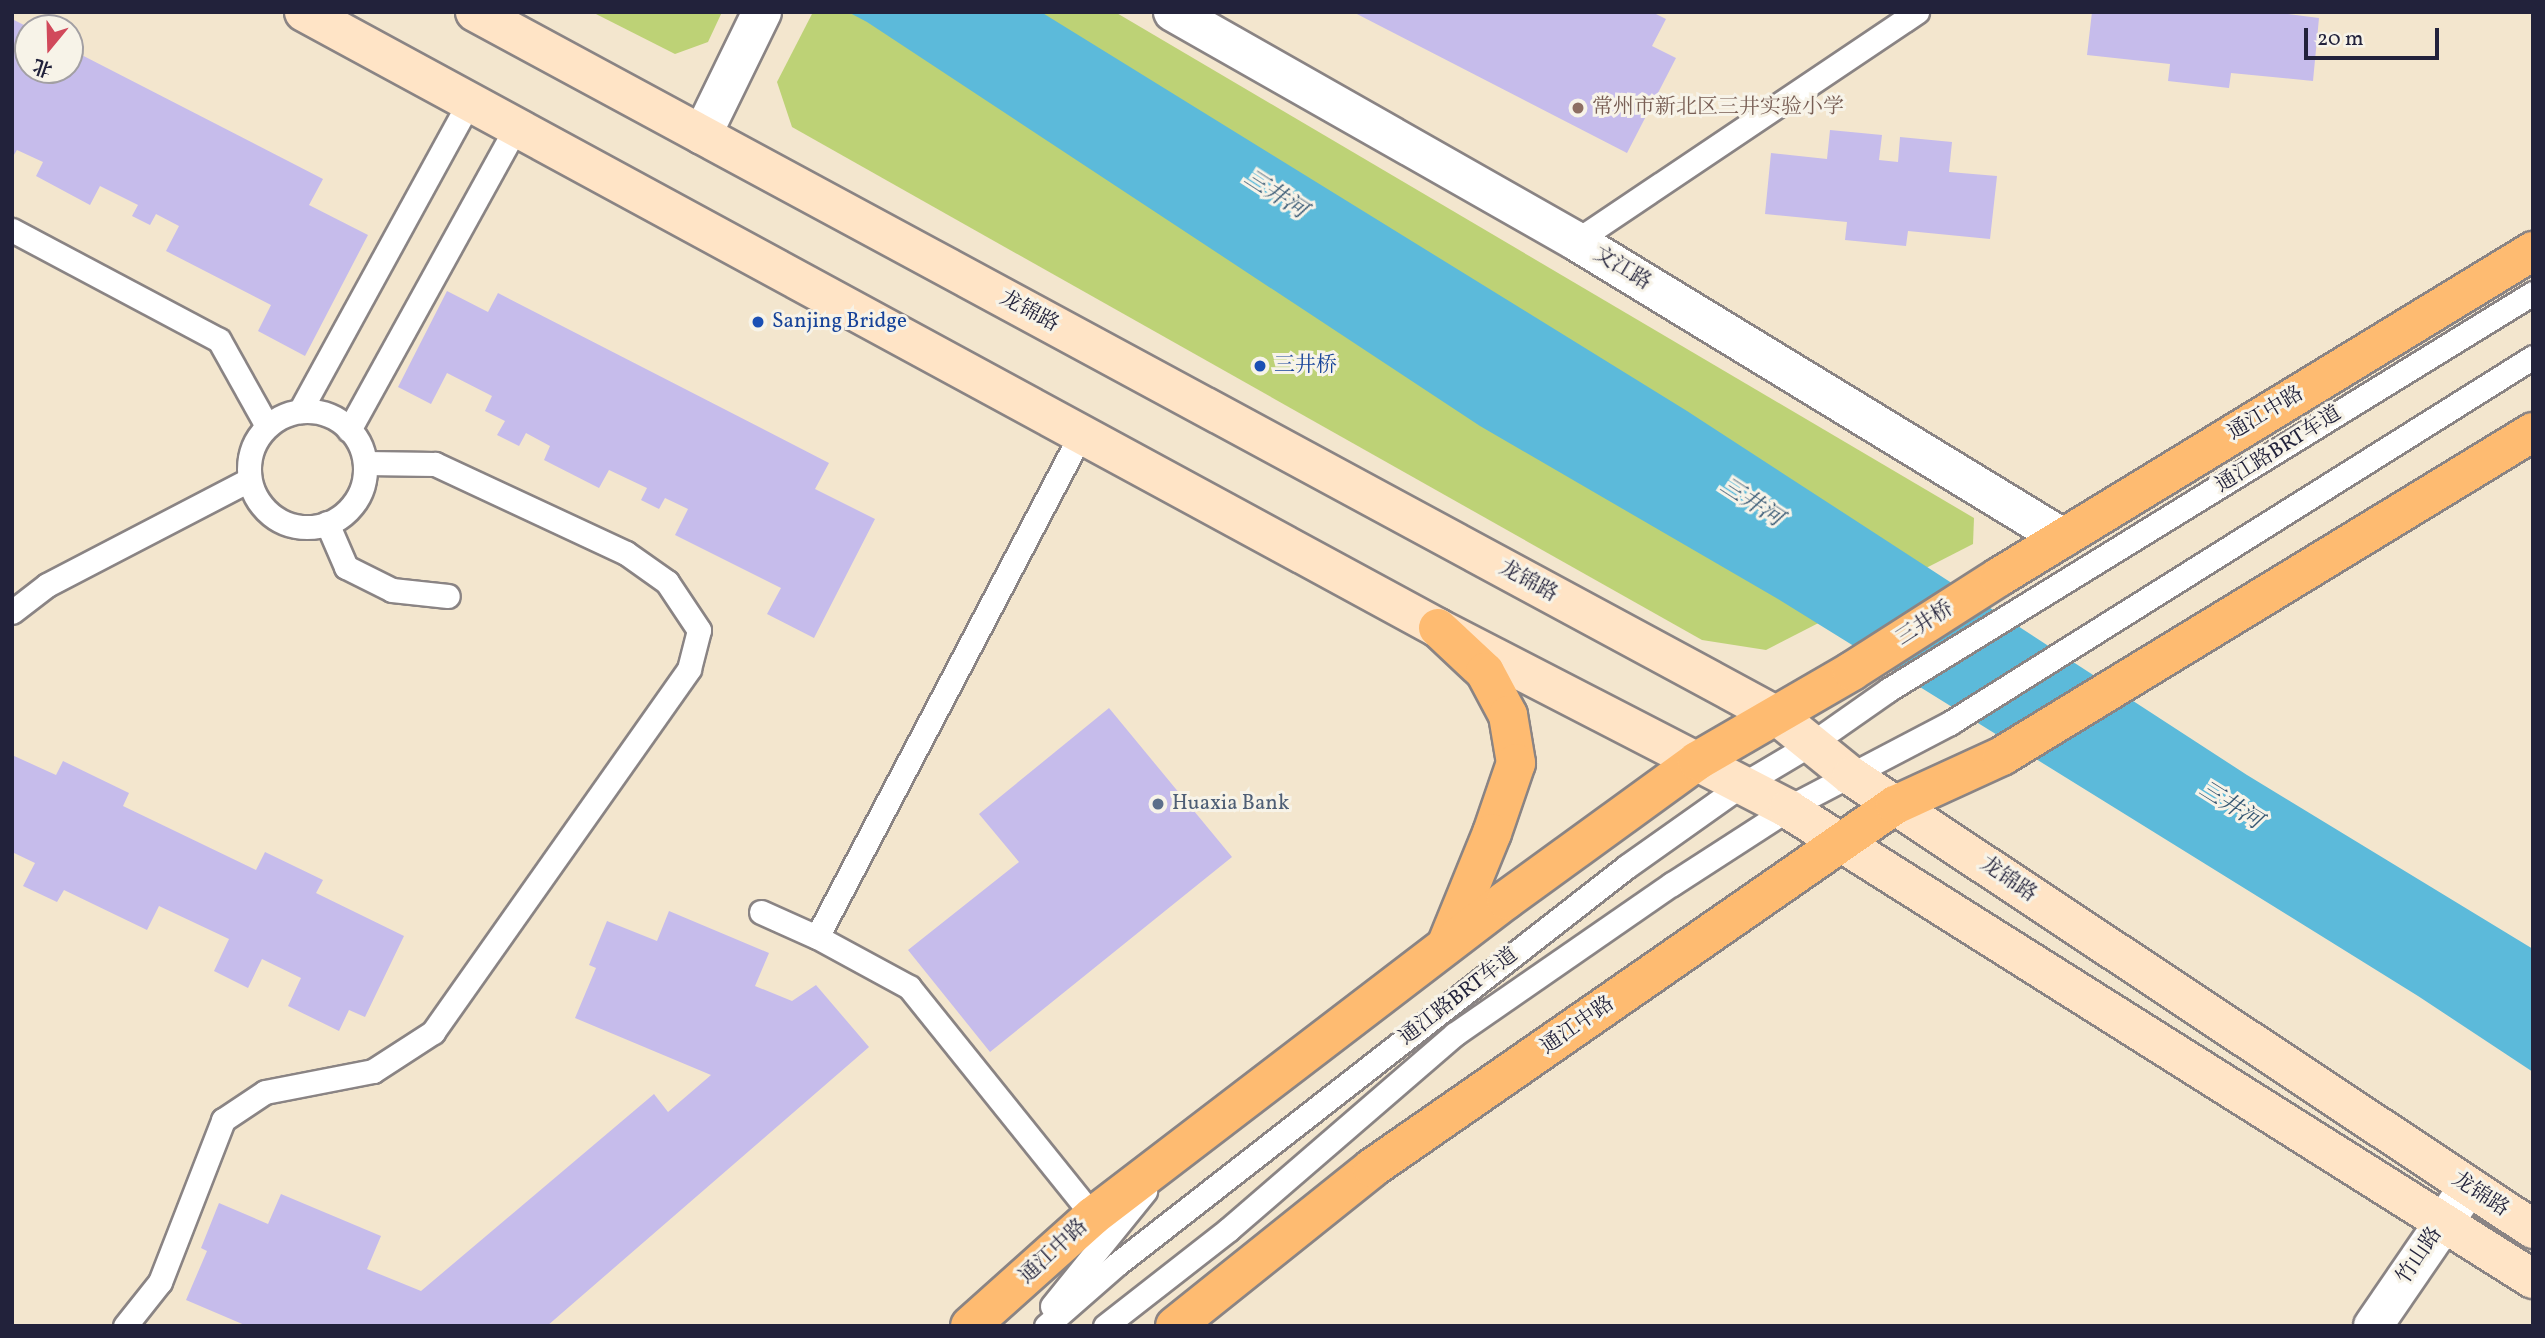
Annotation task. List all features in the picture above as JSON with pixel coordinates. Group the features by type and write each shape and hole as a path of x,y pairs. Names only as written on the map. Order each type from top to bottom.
{"main road":[{"name":"龙锦路","path":"304,12 1438,628 1788,809 2533,1279"},
{"name":"龙锦路","path":"475,12 1777,716 1851,776 2533,1229"},
{"name":"通江中路","path":"1999,577 2533,251"},
{"name":"通江中路","path":"1175,1326 1372,1168 1895,805 2002,756 2533,432"},
{"name":"三井桥","path":"1777,716 1999,577"},
{"path":"1438,628 1485,672 1508,715 1516,763 1493,833 1445,947"},
{"path":"1697,761 1777,716"},
{"name":"通江中路","path":"970,1326 1093,1216 1506,900 1697,761"}],"street":[{"path":"702,135 762,12"},
{"name":"文江路","path":"1173,12 1576,241 2063,538"},
{"name":"竹山路","path":"2373,1326 2468,1187"}],"lane":[{"path":"1576,241 1917,12"},
{"path":"300,411 469,102"},
{"path":"349,430 516,128"},
{"path":"12,230 219,340 267,426"},
{"name":"通江路BRT车道","path":"2025,606 2533,293"},
{"name":"通江路BRT车道","path":"1105,1326 1228,1229 1455,1034 1672,884 1788,809 1950,723 2533,357"},
{"path":"300,411 318,412 335,418 349,430 360,445 365,463 364,481 357,498 345,514 327,523 307,527 288,524 269,514 257,499 249,480 248,460 255,440 267,426 282,416 300,411"},
{"path":"817,937 1081,434"},
{"path":"125,1326 160,1282 223,1120 265,1092 373,1071 433,1032 689,669 699,630 667,582 626,553 435,464 365,463"},
{"path":"12,612 47,586 249,480"},
{"path":"327,523 346,567 392,590 449,596"},
{"name":"三井桥","path":"1888,690 2025,606"},
{"name":"通江路BRT车道","path":"1046,1326 1117,1264 1626,867 1742,785 1811,744 1888,690"},
{"path":"761,912 817,937 909,988 1093,1216"},
{"path":"1037,1326 1178,1151"}],"green space":[{"path":"592,12 722,12 708,42 675,54"},
{"path":"813,12 1115,12 1974,518 1973,544 1766,650 1702,640 792,127 777,82"}],"water":[{"name":"三井河","path":"848,12 1041,12 1687,411 2247,775 2533,949 2533,1072 2418,996 1778,599 1480,426"}],"building":[{"path":"1353,12 1652,12 1666,19 1652,46 1676,58 1627,153"},
{"path":"2092,12 2272,12 2319,18 2313,81 2231,73 2229,88 2168,81 2170,64 2087,55"},
{"path":"12,19 14,84 84,84 84,56 323,179 309,205 368,235 305,356 258,331 271,305 166,251 179,226 156,214 150,225 132,216 138,205 100,186 90,205 36,176 43,162 17,150 12,158"},
{"path":"1830,130 1882,135 1879,160 1898,162 1900,137 1952,142 1949,172 1997,176 1990,239 1908,231 1906,246 1845,240 1847,222 1765,214 1771,153 1827,159"},
{"path":"447,291 488,312 498,293 829,463 815,489 875,519 814,638 767,614 781,588 675,535 688,509 665,498 659,509 641,500 647,488 609,470 599,488 544,460 550,446 526,433 519,446 497,435 505,421 485,411 492,396 447,373 431,404 398,387"},
{"path":"1109,708 1232,857 990,1052 908,950 1019,862 979,814"},
{"path":"12,755 56,775 63,761 129,793 123,806 256,870 265,852 323,880 316,893 404,936 365,1017 349,1010 339,1031 288,1006 301,978 262,959 248,988 214,971 229,939 159,906 147,930 64,890 57,902 23,886 35,863 12,852"},
{"path":"669,911 769,953 755,986 792,1001 816,985 869,1047 547,1326 247,1326 186,1300 207,1251 201,1248 219,1203 268,1224 281,1194 381,1236 367,1269 421,1291 654,1094 668,1112 711,1075 575,1018 596,968 589,965 607,921 657,941"}],"place":[{"name":"常州市新北区三井实验小学","path":"1578,108"},
{"name":"Sanjing Bridge","path":"758,322"},
{"name":"三井桥","path":"1260,366"},
{"name":"Huaxia Bank","path":"1158,804"}]}
